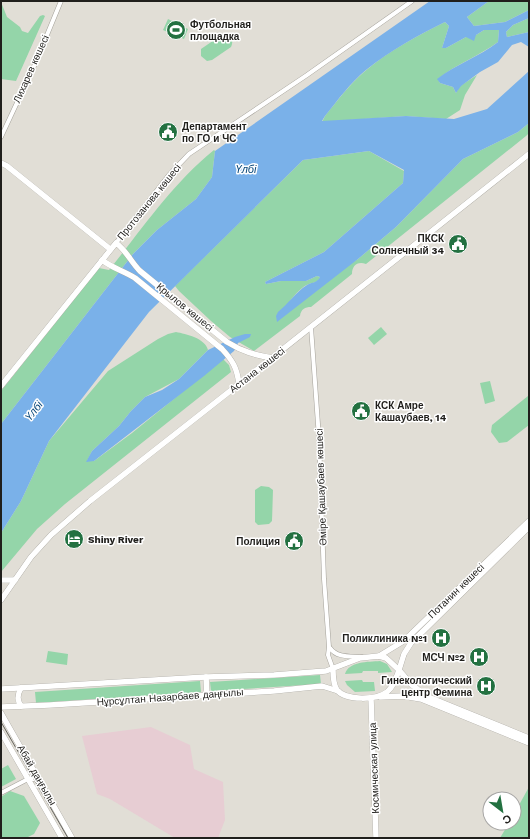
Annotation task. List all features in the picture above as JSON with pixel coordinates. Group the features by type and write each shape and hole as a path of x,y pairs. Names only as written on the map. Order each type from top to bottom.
{"main road":[{"name":"Астана көшесі","path":"1,600 31,557 52,533 91,499 239,384 529,154"},
{"path":"1,163 7,166 110,249"},
{"name":"Протозанова көшесі","path":"1,386 116,243"},
{"name":"Крылов көшесі","path":"116,243 124,250 132,263 140,271 228,342 253,355 272,358"},
{"name":"Крылов көшесі","path":"102,260 110,266 126,272 135,278 229,356 237,369 239,384"},
{"name":"Потанин көшесі","path":"379,656 406,638 529,521"},
{"name":"Потанин көшесі","path":"399,670 404,654 411,643 529,527"},
{"path":"1,580 15,580"},
{"path":"379,656 386,658 411,684 426,696 529,738"},
{"name":"Нұрсұлтан Назарбаев даңғылы","path":"1,689 326,671 346,662 366,657 379,656"},
{"path":"333,669 334,679 338,691"},
{"path":"380,696 393,686 399,670"},
{"path":"206,677 207,695"},
{"name":"Нұрсұлтан Назарбаев даңғылы","path":"1,707 207,695 322,686 354,698 403,696 421,699 529,743"},
{"path":"21,688 18,697 18,701 21,706"},
{"name":"Космическая улица","path":"371,698 376,838"},
{"name":"Абай даңғылы","path":"1,713 72,838"},
{"name":"Абай даңғылы","path":"1,732 62,838"}],"street":[{"name":"Лихарев көшесі","path":"1,137 35,64 60,1"},
{"name":"Протозанова көшесі","path":"116,243 169,175 189,154 307,75 412,1"},
{"name":"Әміре Қашаубаев көшесі","path":"310,328 319,438 324,579 329,647 328,655 333,669"},
{"path":"329,647 332,652 337,655 366,657"},
{"path":"1,793 28,779 39,779"}],"shaded area":[{"path":"151,727 190,745 194,769 223,782 225,820 218,838 175,838 110,799 97,794 82,736"}],"green space":[{"path":"489,1 529,1 529,10 505,22 474,26 467,17"},
{"path":"1,2 7,17 20,27 22,31 28,33 40,16 45,16 16,81 1,79"},
{"path":"529,18 529,32 507,37 506,32 513,25"},
{"name":"Футбольная площадка","path":"168,19 188,29 184,39 163,30"},
{"path":"445,22 449,26 442,48 446,48 466,37 476,35 484,30 499,30 498,42 438,79 440,83 453,87 456,93 460,86 477,75 465,95 460,110 446,119 406,116 322,122 325,116 348,88 373,64 403,44"},
{"path":"223,34 226,34 232,38 231,47 212,60 207,61 201,56 201,49"},
{"path":"529,123 529,133 526,136 366,264 360,263 356,265 352,274 311,307 304,309 300,316 254,351 230,337 175,286 303,160 369,151 404,171 403,183 324,252 265,282 266,284 281,281 306,281 317,276 320,277 317,281 306,285 301,289 289,302 358,259 396,227 463,159 518,132"},
{"path":"214,150 212,177 196,199 157,230 133,254 1,424 1,391 99,268 109,270 171,192"},
{"path":"381,327 387,334 374,345 368,338"},
{"path":"176,332 190,335 203,342 208,350 179,379 145,397 119,426 92,451 87,461 94,461 132,433 223,359 229,365 231,372 65,504 37,529 1,572 1,533 21,501 49,441 108,371 158,339"},
{"path":"490,381 495,401 485,404 480,383"},
{"path":"528,396 529,425 507,442 499,443 491,432 492,425"},
{"path":"261,486 269,487 273,490 272,521 269,524 258,525 255,522 255,490"},
{"path":"48,651 68,654 67,665 46,662"},
{"path":"380,661 387,664 392,672 378,673 378,671 363,671 362,673 345,674 350,667 355,664"},
{"path":"320,675 321,684 211,691 210,682"},
{"path":"362,680 363,682 374,682 375,691 355,692 347,685 345,681"},
{"path":"200,681 201,692 36,703 35,692"},
{"path":"8,765 16,779 1,787 1,769"},
{"path":"529,787 529,838 500,838 504,831 522,831 522,800"},
{"path":"10,791 24,796 40,823 34,834 26,838 1,838 1,797"}],"water":[{"name":"Үлбі","path":"430,1 489,1 467,17 474,26 505,22 529,10 529,18 513,25 506,32 507,37 529,32 529,47 521,42 512,45 498,62 480,72 461,86 456,93 453,87 440,83 437,79 498,42 499,30 484,30 476,35 474,41 466,37 446,48 442,48 449,26 445,22 404,44 366,70 344,92 322,121 406,116 454,119 487,109 529,71 529,123 518,132 463,159 396,227 358,259 277,322 276,316 278,312 303,288 320,277 317,276 306,281 281,281 266,284 265,282 324,252 403,183 404,170 369,151 303,160 149,312 49,441 21,501 1,533 1,424 133,254 157,230 196,199 212,177 215,151"},
{"path":"251,334 250,337 238,343 234,351 204,376 94,461 86,462 92,451 119,426 145,397 162,390 179,379 208,350 235,337"}],"tram line":[{"path":"1,722 68,838"}],"place":[{"name":"Футбольная площадка","path":"176,30"},
{"name":"Департамент по ГО и ЧС","path":"168,132"},
{"name":"ПКСК Солнечный 34","path":"458,244"},
{"name":"КСК Амре Кашаубаев, 14","path":"361,411"},
{"name":"Shiny River","path":"74,539"},
{"name":"Полиция","path":"294,541"},
{"name":"Поликлиника №1","path":"441,638"},
{"name":"МСЧ №2","path":"479,657"},
{"name":"Гинекологический центр Фемина","path":"486,686"}]}
